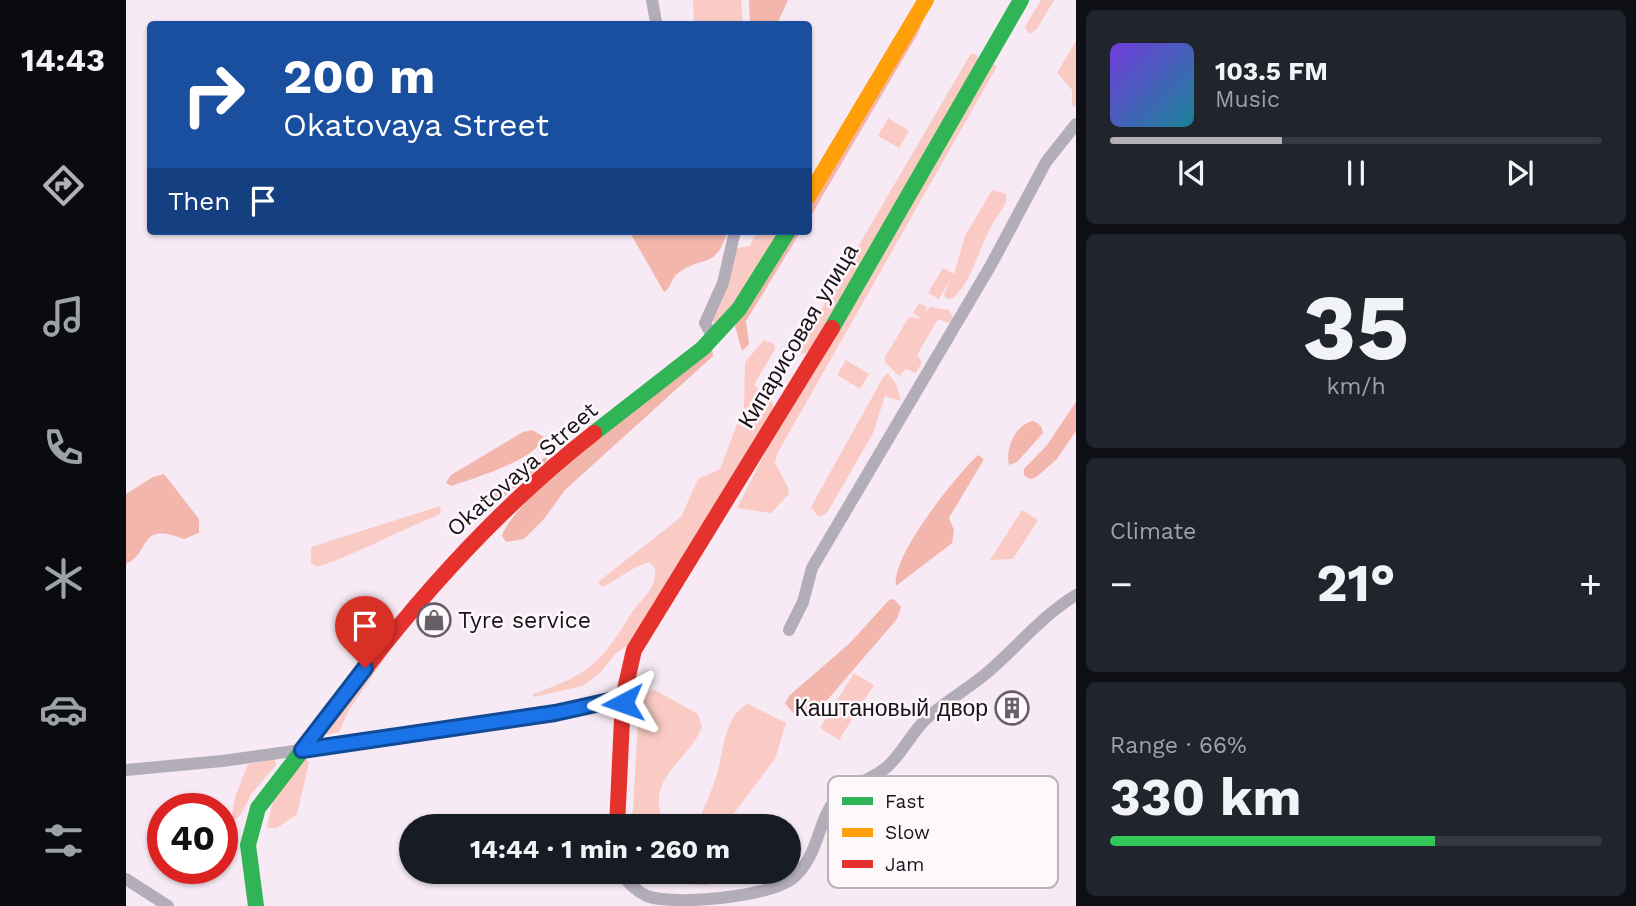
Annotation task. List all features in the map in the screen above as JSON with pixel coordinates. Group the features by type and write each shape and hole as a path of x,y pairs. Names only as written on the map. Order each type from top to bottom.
{"main road":[{"path":"812,190 926,0"},
{"name":"Кипарисовая улица","path":"618,814 623,698 634,650 654,612 832,328 1021,0"},
{"name":"Okatovaya Street","path":"256,906 248,862 248,831 258,808 407,614 467,546 586,439 713,337 739,309 785,235"}],"street":[{"path":"652,0 656,21"},
{"path":"789,630 803,602 812,568 991,265 1040,172 1076,124"},
{"path":"713,337 705,323 723,283 734,235"},
{"path":"875,776 883,771 927,718 979,680 1040,621 1076,595"},
{"path":"126,770 302,750 555,713 623,698"},
{"path":"801,866 819,841 828,813"},
{"path":"126,879 168,906"},
{"path":"631,884 650,897 666,899 737,897 762,893 781,884"}],"shaded area":[{"path":"693,0 741,0 743,21 694,21"},
{"path":"749,0 788,0 778,21 750,21"},
{"path":"1041,0 1054,0 1037,29 1029,34 1025,27"},
{"path":"926,13 917,35 812,214 812,204"},
{"path":"1076,41 1076,107 1072,105 1072,90 1057,73"},
{"path":"974,53 979,59 814,346 801,354 801,344 970,55"},
{"path":"992,65 996,65 996,68 777,454 775,463 789,494 771,513 737,508 768,447"},
{"path":"888,118 909,131 899,148 878,136"},
{"path":"992,190 1006,194 1006,200 965,283 952,299 944,295 950,280 939,299 928,293 943,268 954,274 965,236"},
{"path":"631,235 726,235 719,252 707,260 685,268 673,278 664,292"},
{"path":"755,235 779,235 727,313 715,325 712,321 737,248 750,246"},
{"path":"792,235 799,235 746,321 749,344 742,351 735,326"},
{"path":"919,303 927,307 925,313 930,307 949,310 953,317 949,323 938,319 917,355 922,362 916,373 906,369 899,376 885,362 885,357 909,317 921,319 913,313"},
{"path":"764,340 774,344 775,349 754,385 772,400 774,409 632,642 615,654 601,672 583,686 534,697 533,694 580,673 601,656 648,593 655,576 655,568 649,562 605,586 598,582 681,517 698,479 720,469 744,406 745,362"},
{"path":"712,349 713,356 565,490 544,519 524,539 506,542 502,536 512,518 533,495 596,439"},
{"path":"846,360 869,374 860,389 837,375"},
{"path":"888,373 896,384 901,401 885,396 873,433 827,513 819,517 811,507"},
{"path":"1076,402 1076,431 1056,460 1035,478 1029,479 1024,475 1024,469 1047,445"},
{"path":"1034,421 1041,426 1043,433 1017,462 1009,465 1013,437 1022,426"},
{"path":"532,430 544,437 530,453 474,478 451,486 446,483 451,475 523,432"},
{"path":"978,455 984,459 949,518 954,530 952,543 896,586 903,556 914,537 941,498"},
{"path":"547,458 546,462 493,505 480,504 483,496"},
{"path":"164,474 199,519 199,533 184,539 169,534 152,536 134,559 126,564 126,494 153,477"},
{"path":"440,506 441,513 436,516 362,549 317,567 311,563 311,547"},
{"path":"1022,510 1038,520 1013,559 990,560"},
{"path":"894,599 901,607 897,619 823,705 807,714 793,713 785,703 790,695 850,643 889,600"},
{"path":"402,633 349,710 339,732 326,735 325,728"},
{"path":"854,673 874,685 839,740 820,728"},
{"path":"655,690 698,714 702,726 697,738 663,783 659,796 662,814 633,814 639,706 649,691"},
{"path":"748,704 786,723 775,759 733,814 701,814 715,781 729,725 740,709"},
{"path":"305,758 309,762 297,814 277,828 267,828 273,799"},
{"path":"275,759 276,765 252,793 238,817 237,793 248,764"}],"traffic: fast":[{"path":"832,328 1021,0"},
{"path":"594,433 703,348 739,309 785,235"},
{"path":"256,906 248,845 258,808 365,669"}],"traffic: slow":[{"path":"812,190 926,0"}],"traffic: jam":[{"path":"618,814 623,698 634,650 832,328"},
{"path":"365,669 417,605 472,544 531,486 594,433"}],"place":[{"name":"Tyre service","path":"434,620"},
{"name":"Каштановый двор","path":"1012,708"}],"route":[{"path":"365,668 302,750 555,713 623,698 623,703"}]}
